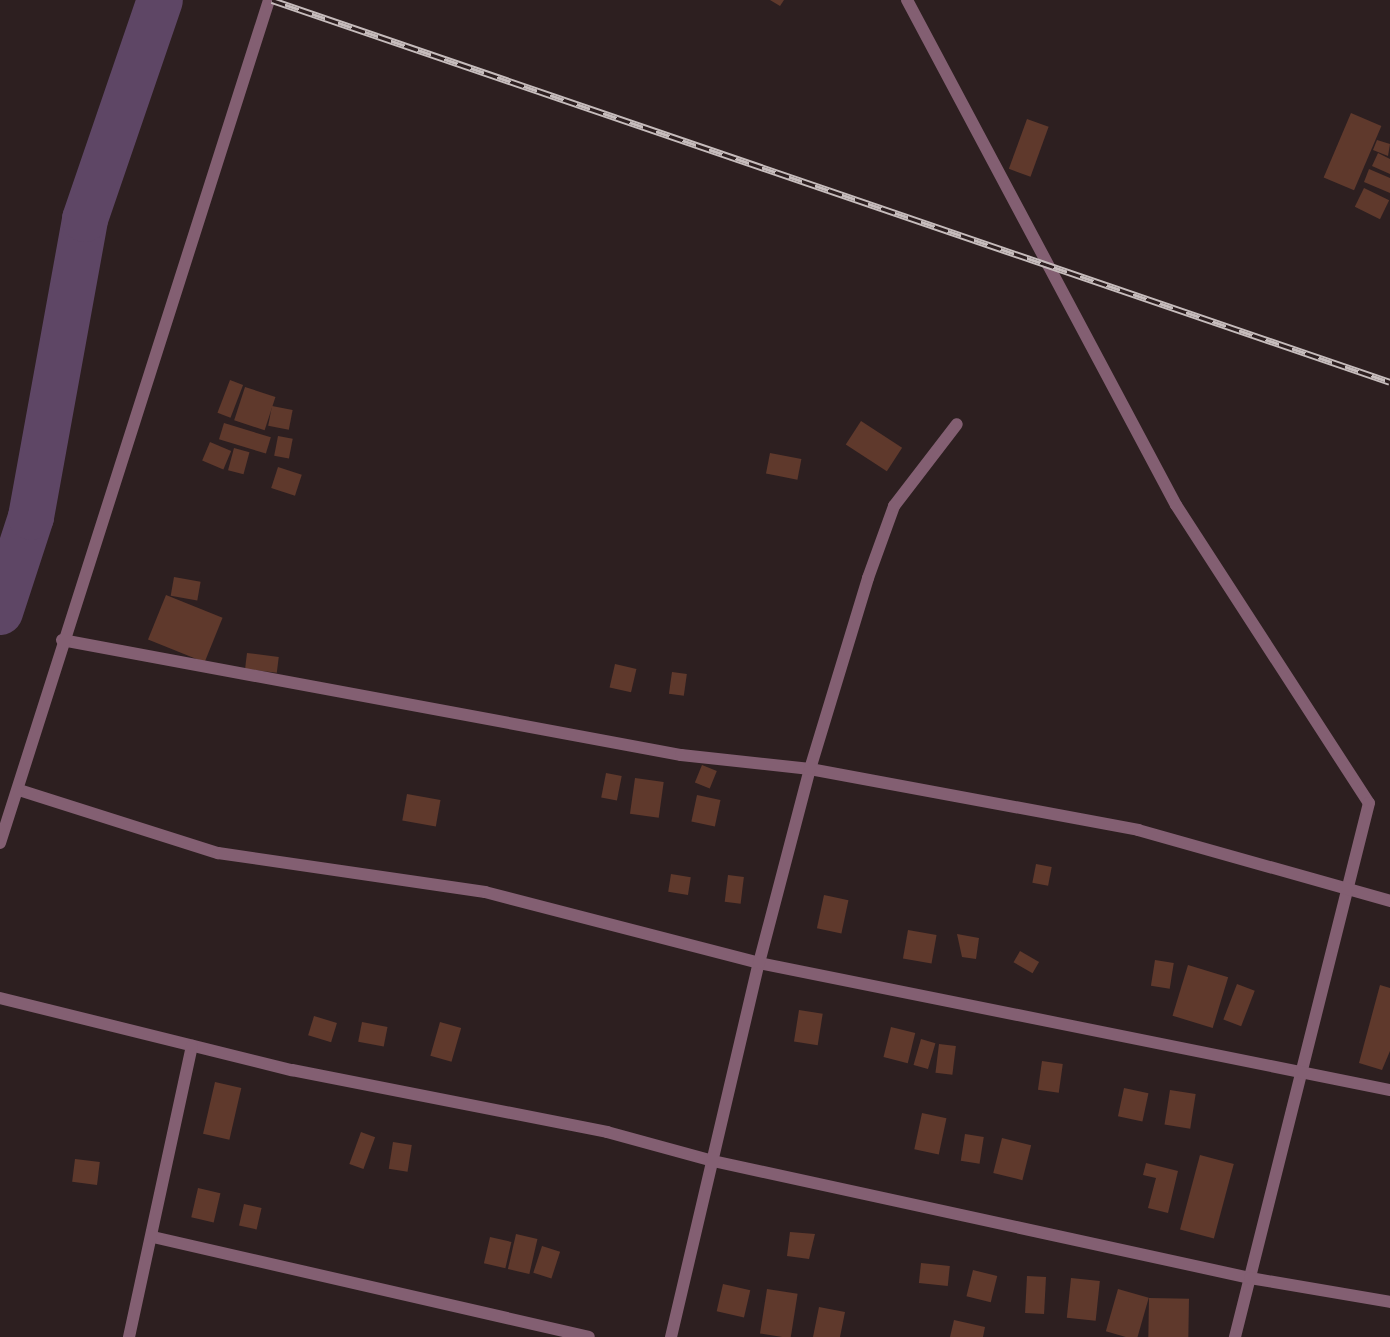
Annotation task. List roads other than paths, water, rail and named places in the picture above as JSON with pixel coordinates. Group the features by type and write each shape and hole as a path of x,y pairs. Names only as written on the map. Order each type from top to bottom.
{"street":[{"path":"0,843 19,790 62,640 269,0"},
{"path":"907,0 1176,506 1369,803 1236,1337"},
{"path":"671,1337 759,963 810,769 868,578 894,506 957,424"},
{"path":"62,640 681,755 810,769 1138,830 1390,901"},
{"path":"19,790 218,853 485,892 759,963 1390,1090"},
{"path":"0,998 192,1046 607,1132 713,1161 1250,1278 1390,1302"},
{"path":"129,1337 153,1237 192,1046"},
{"path":"153,1237 589,1337"}],"waterway":[{"path":"0,612 31,517 85,219 160,0"}],"railway":[{"path":"272,0 1390,382"}]}
